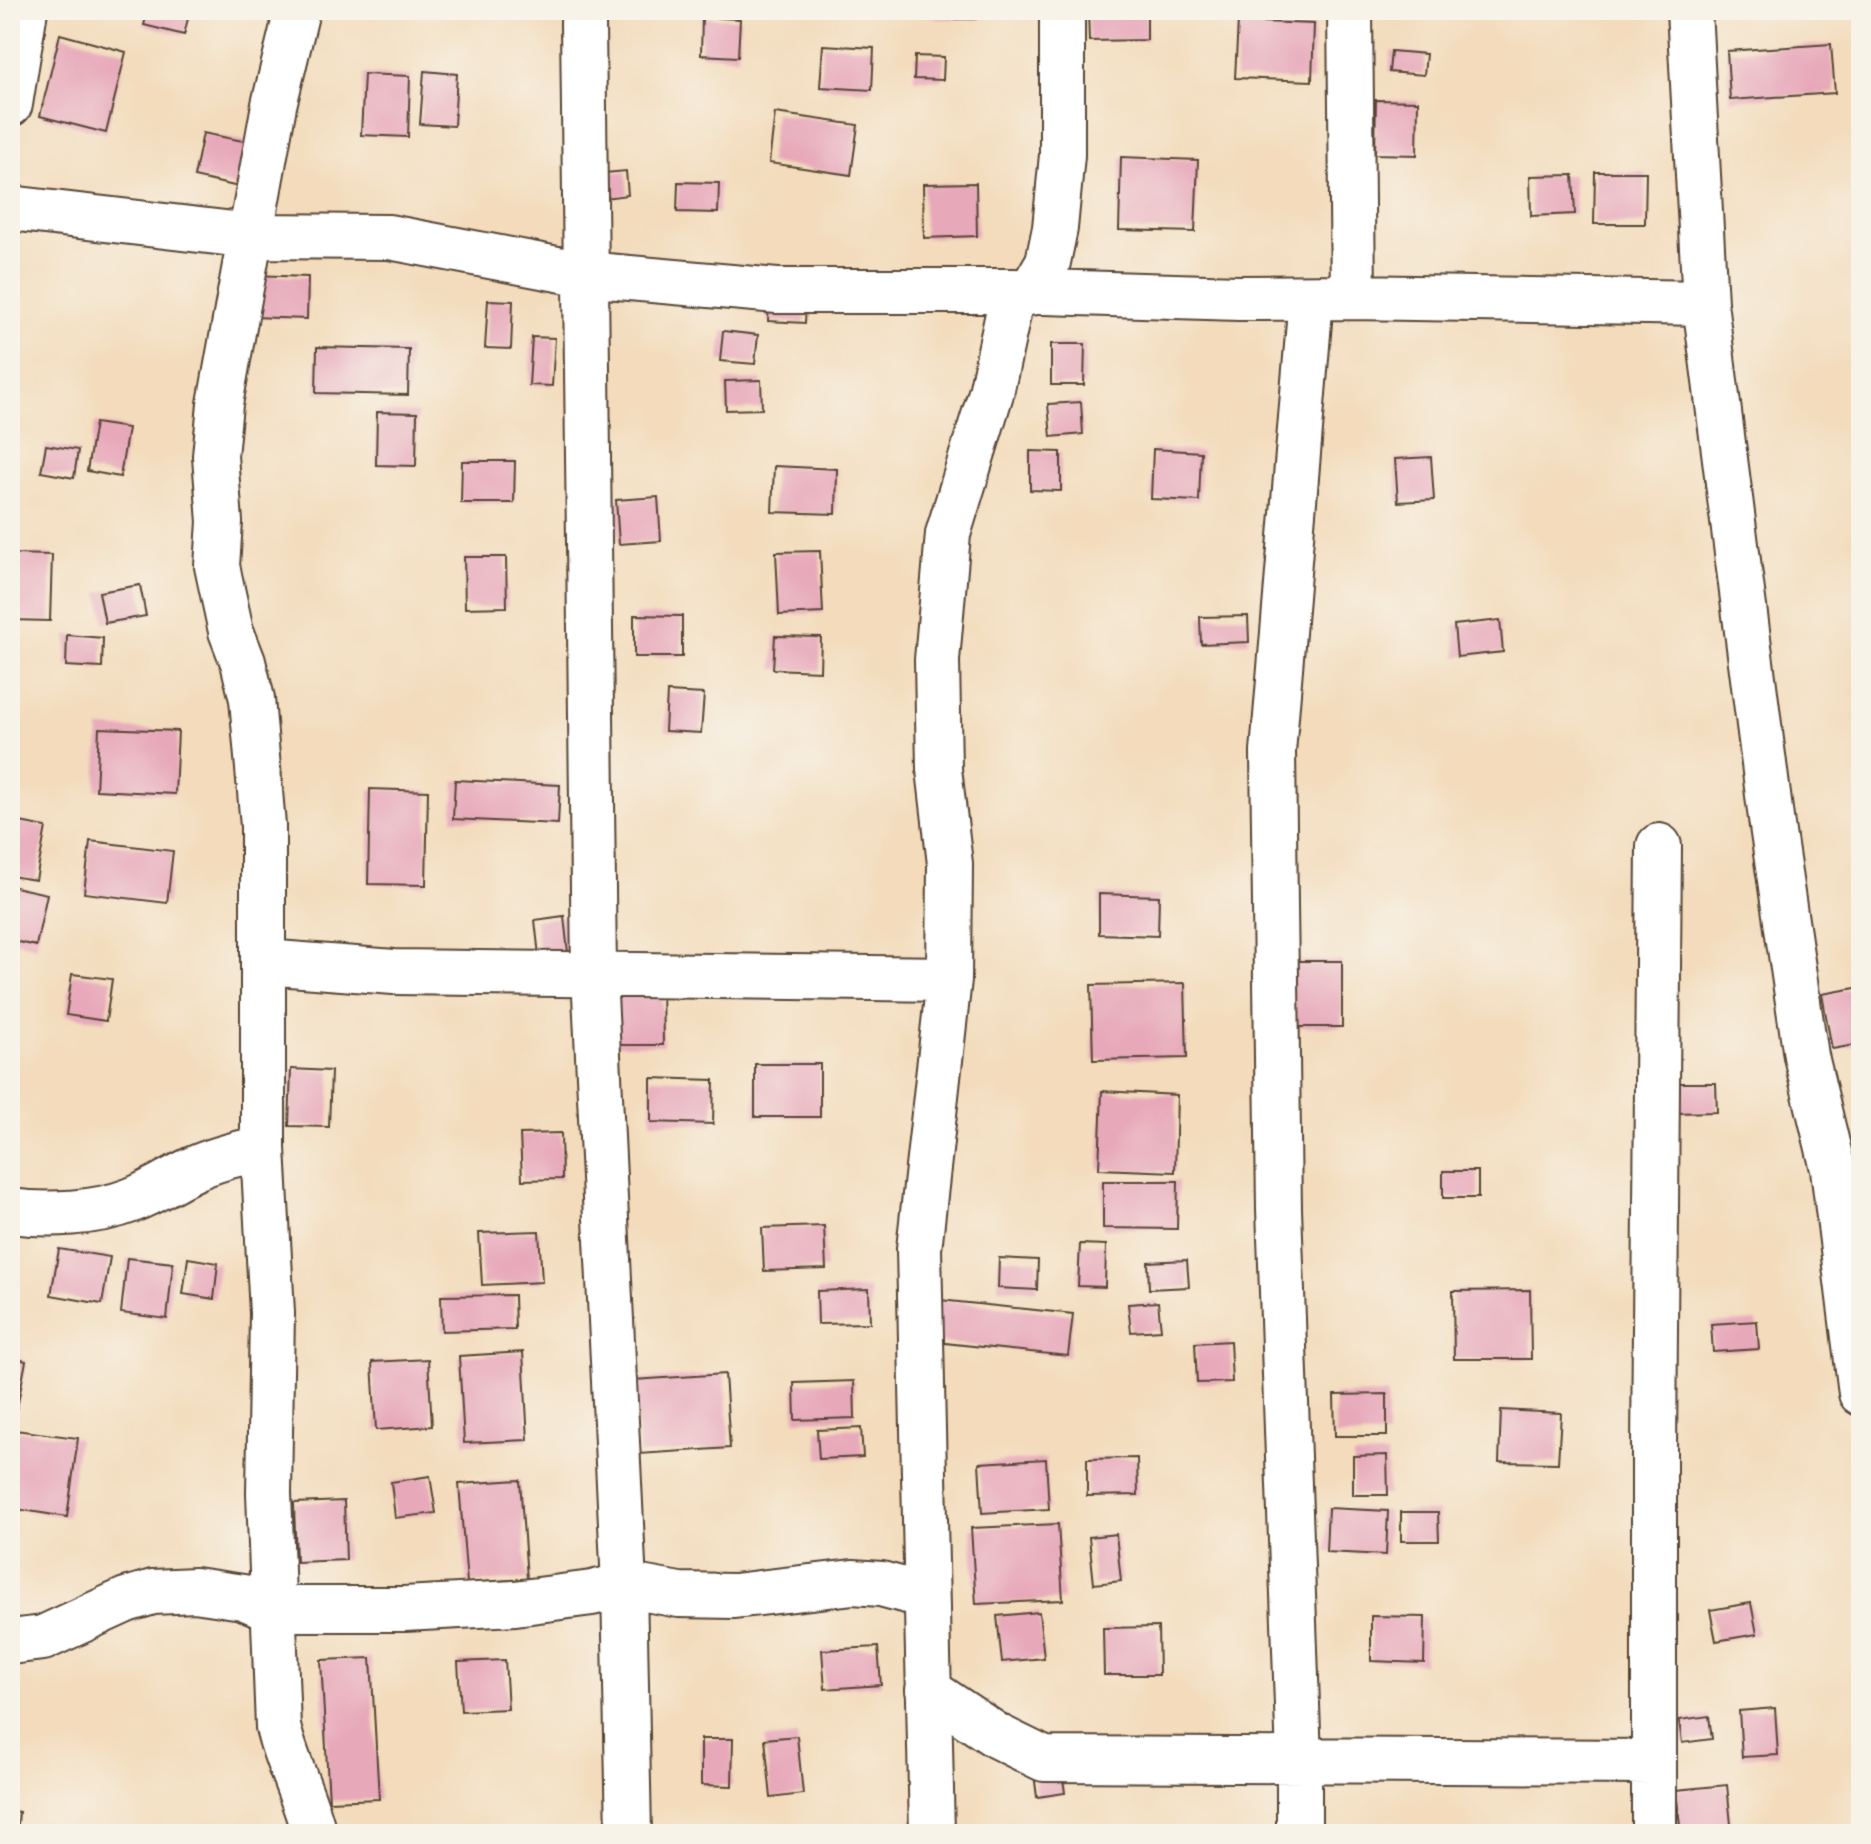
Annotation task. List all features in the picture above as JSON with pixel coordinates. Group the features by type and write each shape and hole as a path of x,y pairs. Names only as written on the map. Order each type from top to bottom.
{"street":[{"path":"10,104 25,10"},
{"path":"297,10 274,105 220,404 215,456 220,522 217,566 231,631 252,699 263,826 263,1148 272,1313 269,1493 278,1727 283,1750 308,1807 314,1834"},
{"path":"585,10 584,274 594,974 624,1585 629,1834"},
{"path":"932,1834 919,1249 949,979 950,864 939,769 938,644 948,534 1022,292 1048,262 1055,228 1062,155 1062,10"},
{"path":"1299,1834 1279,1209 1273,752 1332,297 1350,10"},
{"path":"1689,10 1705,303 1772,826 1806,1056 1833,1169 1861,1393"},
{"path":"10,208 251,236 389,237 584,274 777,291 1705,303"},
{"path":"1654,1834 1659,846"},
{"path":"264,962 394,972 949,979"},
{"path":"10,1211 32,1214 91,1210 129,1202 193,1169 263,1148"},
{"path":"10,1642 43,1638 126,1600 153,1592 211,1592 243,1597 272,1609 404,1609 515,1603 592,1593 624,1585 679,1595 734,1596 853,1582 881,1584 926,1596"},
{"path":"928,1690 997,1736 1044,1759 1654,1762"}],"building":[{"path":"148,10 190,10 184,35 144,25"},
{"path":"935,10 976,10 976,19 935,19"},
{"path":"1088,10 1147,10 1147,40 1089,41"},
{"path":"702,17 740,19 738,57 701,55"},
{"path":"1238,21 1314,24 1312,81 1235,78"},
{"path":"60,34 126,52 106,133 40,116"},
{"path":"1831,44 1835,93 1730,100 1727,51"},
{"path":"823,45 874,48 872,90 820,87"},
{"path":"1391,51 1426,54 1424,75 1389,72"},
{"path":"915,56 944,57 943,80 914,79"},
{"path":"424,71 457,74 454,126 420,124"},
{"path":"364,74 410,76 408,137 361,135"},
{"path":"1376,100 1418,101 1417,155 1375,154"},
{"path":"775,113 858,125 851,175 769,163"},
{"path":"203,133 248,142 239,187 194,177"},
{"path":"1121,157 1198,160 1195,232 1119,230"},
{"path":"626,171 628,195 597,199 594,174"},
{"path":"1595,172 1646,172 1645,224 1594,224"},
{"path":"1573,175 1575,214 1531,216 1530,176"},
{"path":"678,182 719,183 718,213 677,212"},
{"path":"976,183 977,236 924,238 923,184"},
{"path":"253,275 308,277 307,319 253,317"},
{"path":"488,300 513,301 511,349 485,348"},
{"path":"769,301 806,303 805,323 768,321"},
{"path":"723,331 758,335 755,364 720,361"},
{"path":"532,337 555,338 552,386 529,385"},
{"path":"1051,344 1085,344 1084,385 1051,385"},
{"path":"317,347 409,349 408,395 316,393"},
{"path":"761,380 762,409 726,410 725,381"},
{"path":"1081,402 1083,434 1051,437 1048,404"},
{"path":"377,412 417,413 416,466 376,465"},
{"path":"95,423 128,428 120,477 87,471"},
{"path":"46,445 78,450 74,478 41,472"},
{"path":"1153,449 1201,452 1199,501 1151,499"},
{"path":"1030,451 1061,452 1061,491 1030,490"},
{"path":"1431,457 1434,500 1398,502 1395,459"},
{"path":"462,461 515,461 514,503 461,503"},
{"path":"774,466 837,469 836,514 772,512"},
{"path":"658,497 661,541 619,544 616,500"},
{"path":"820,551 823,613 779,615 776,552"},
{"path":"10,554 52,555 50,621 10,620"},
{"path":"464,557 506,557 507,607 465,608"},
{"path":"140,585 146,616 105,623 99,592"},
{"path":"634,615 682,616 682,657 634,657"},
{"path":"1248,616 1249,642 1201,644 1200,617"},
{"path":"1500,620 1503,652 1457,657 1454,625"},
{"path":"67,635 103,638 102,668 66,666"},
{"path":"775,636 821,637 820,671 773,669"},
{"path":"667,692 704,694 701,733 665,731"},
{"path":"99,728 178,731 175,794 96,790"},
{"path":"455,780 560,785 558,824 453,819"},
{"path":"370,789 428,791 426,885 368,884"},
{"path":"10,820 46,827 36,880 10,876"},
{"path":"90,841 173,851 167,903 84,893"},
{"path":"10,886 47,894 36,946 10,940"},
{"path":"1099,894 1159,896 1158,936 1099,934"},
{"path":"564,916 568,953 539,956 535,920"},
{"path":"1288,961 1342,961 1342,1027 1289,1027"},
{"path":"72,974 112,979 106,1021 66,1015"},
{"path":"1185,983 1187,1058 1093,1060 1091,985"},
{"path":"612,984 662,984 663,1045 613,1045"},
{"path":"1861,987 1861,1044 1832,1049 1822,994"},
{"path":"755,1064 820,1064 820,1117 755,1117"},
{"path":"291,1069 331,1071 329,1127 289,1126"},
{"path":"651,1078 714,1080 713,1124 651,1122"},
{"path":"1675,1083 1716,1083 1717,1112 1675,1113"},
{"path":"1102,1091 1177,1095 1175,1172 1099,1169"},
{"path":"561,1133 562,1179 522,1180 520,1134"},
{"path":"1443,1171 1478,1171 1478,1198 1443,1198"},
{"path":"1103,1181 1178,1181 1177,1229 1103,1228"},
{"path":"824,1226 826,1269 764,1271 762,1228"},
{"path":"539,1231 542,1282 482,1285 479,1233"},
{"path":"1080,1244 1106,1245 1105,1287 1078,1286"},
{"path":"59,1249 110,1257 102,1304 51,1295"},
{"path":"127,1258 173,1263 167,1319 121,1313"},
{"path":"188,1258 218,1263 214,1299 183,1294"},
{"path":"999,1258 1038,1260 1037,1290 998,1288"},
{"path":"1187,1260 1189,1287 1149,1289 1148,1262"},
{"path":"869,1289 870,1323 818,1324 817,1291"},
{"path":"1530,1290 1531,1359 1454,1359 1453,1291"},
{"path":"514,1295 515,1329 442,1331 441,1296"},
{"path":"940,1300 1073,1314 1068,1356 936,1342"},
{"path":"1158,1302 1161,1330 1131,1332 1128,1304"},
{"path":"1757,1321 1759,1349 1713,1352 1711,1324"},
{"path":"1230,1341 1232,1382 1197,1383 1195,1343"},
{"path":"523,1352 528,1440 464,1443 459,1356"},
{"path":"10,1357 26,1361 17,1408 10,1406"},
{"path":"428,1359 432,1426 376,1430 372,1362"},
{"path":"725,1374 730,1448 639,1454 634,1380"},
{"path":"854,1381 855,1418 795,1420 794,1383"},
{"path":"1387,1394 1387,1436 1335,1436 1334,1395"},
{"path":"1501,1410 1561,1413 1558,1463 1499,1462"},
{"path":"861,1428 863,1457 819,1459 817,1430"},
{"path":"15,1430 78,1438 67,1517 10,1508 10,1469"},
{"path":"1387,1455 1388,1495 1353,1495 1353,1456"},
{"path":"1137,1458 1138,1495 1087,1496 1087,1459"},
{"path":"1046,1459 1049,1509 982,1513 979,1463"},
{"path":"430,1476 436,1513 395,1518 391,1482"},
{"path":"520,1480 527,1579 467,1583 459,1484"},
{"path":"344,1501 346,1560 296,1562 294,1503"},
{"path":"1328,1508 1388,1511 1386,1555 1326,1552"},
{"path":"1401,1512 1438,1512 1439,1541 1401,1541"},
{"path":"1058,1524 1063,1600 976,1604 971,1528"},
{"path":"1116,1534 1121,1581 1094,1584 1089,1537"},
{"path":"1751,1603 1757,1634 1716,1641 1710,1610"},
{"path":"1039,1612 1044,1658 1002,1662 997,1616"},
{"path":"1371,1616 1425,1617 1424,1663 1371,1661"},
{"path":"1158,1627 1159,1675 1104,1675 1103,1628"},
{"path":"878,1647 881,1685 825,1689 822,1650"},
{"path":"371,1658 379,1799 329,1801 321,1660"},
{"path":"505,1660 508,1709 461,1711 458,1662"},
{"path":"1775,1708 1778,1755 1742,1757 1739,1711"},
{"path":"1709,1716 1712,1739 1682,1743 1679,1720"},
{"path":"797,1736 803,1794 771,1798 765,1739"},
{"path":"701,1739 733,1739 732,1786 701,1785"},
{"path":"1062,1771 1065,1793 1037,1797 1034,1774"},
{"path":"1727,1785 1732,1834 1681,1834 1676,1790"},
{"path":"10,1811 19,1812 17,1834 10,1834"}]}
